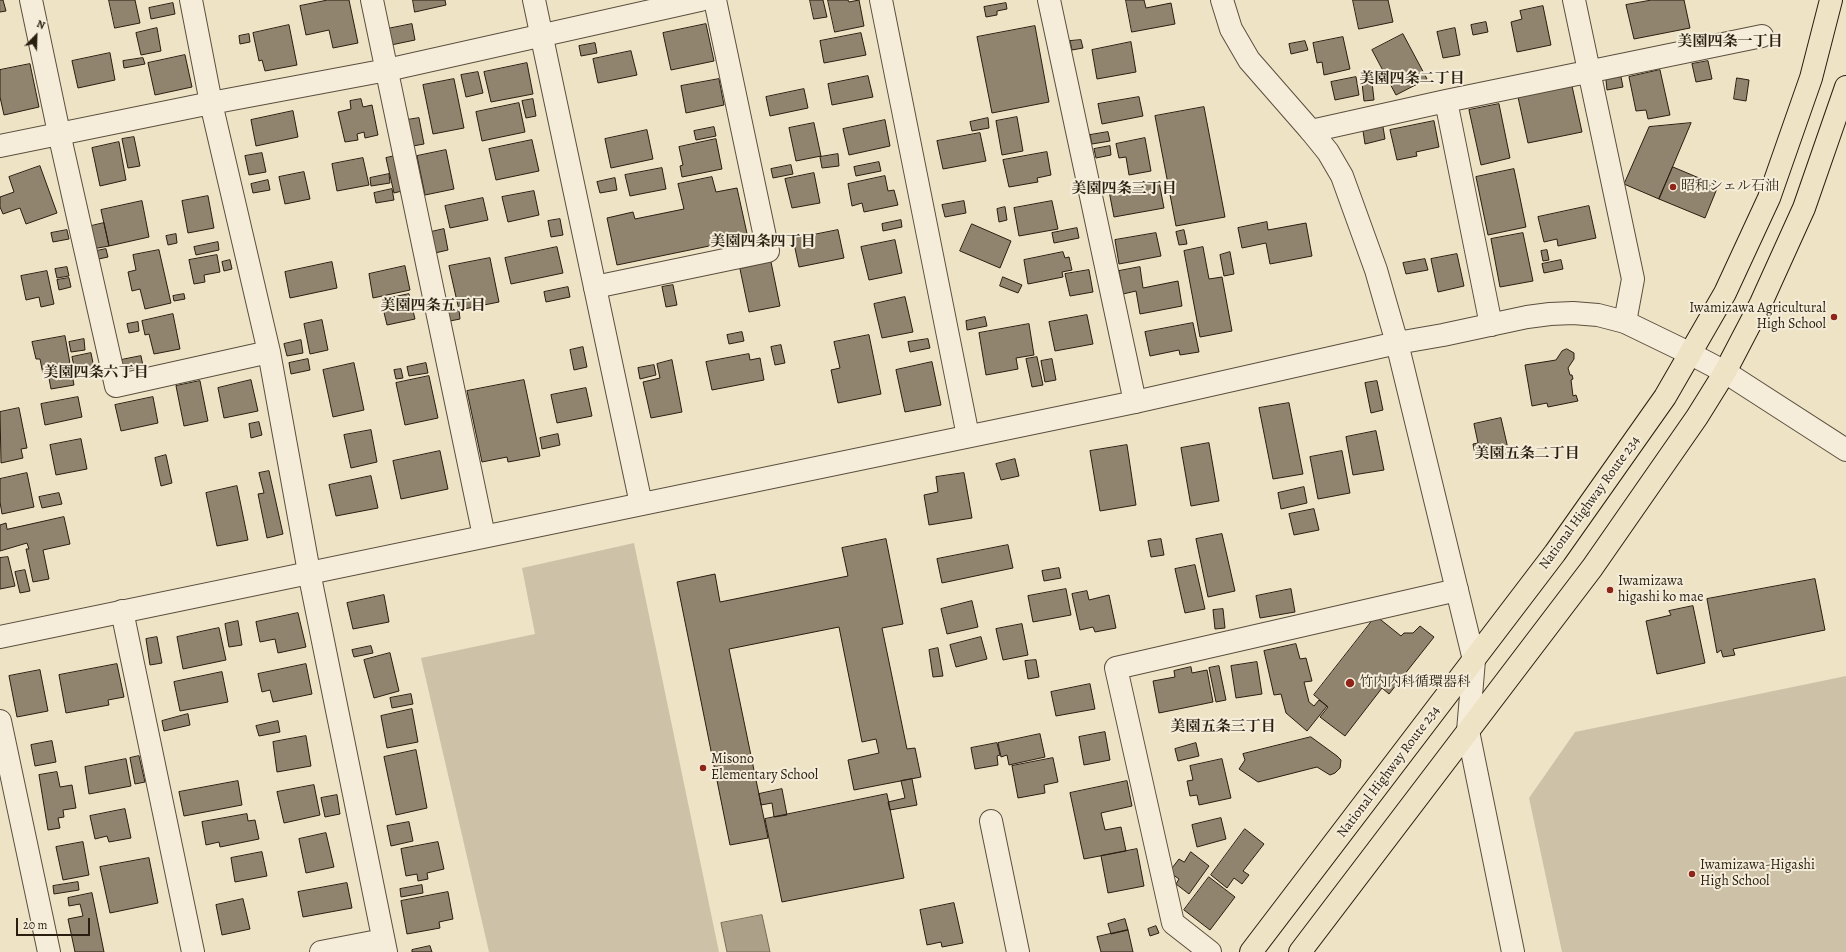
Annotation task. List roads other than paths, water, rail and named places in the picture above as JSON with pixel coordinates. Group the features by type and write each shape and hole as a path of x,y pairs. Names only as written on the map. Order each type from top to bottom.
{"highway":[{"name":"National Highway Route 234","path":"1251,952 1555,553 1615,470 1665,397 1725,293 1769,198 1811,78 1830,0"},
{"path":"1300,952 1592,568 1698,417 1725,372 1761,303 1804,208 1846,86"}],"street":[{"path":"31,0 59,133 116,386 269,352"},
{"path":"191,0 211,103 269,352 309,572 385,946 321,952"},
{"path":"372,0 484,536"},
{"path":"534,0 641,504"},
{"path":"0,146 211,103 387,70 541,37 700,0"},
{"path":"595,287 768,251 714,0"},
{"path":"881,0 968,436"},
{"path":"1049,0 1135,402"},
{"path":"1222,0 1231,29 1249,60 1328,152 1342,176 1376,270 1397,343 1474,660 1468,731 1513,952"},
{"path":"1574,0 1633,279 1624,322"},
{"path":"1311,131 1446,101 1762,36"},
{"path":"1446,101 1491,325"},
{"path":"0,637 1135,402 1397,343 1527,317 1573,313 1598,315 1624,322 1725,372 1846,450"},
{"path":"1210,952 1173,923 1116,668 1457,590"},
{"path":"122,612 193,952"},
{"path":"0,721 49,952"},
{"path":"991,821 1018,952"}],"place":[{"name":"昭和シェル石油","path":"1673,187"},
{"name":"Iwamizawa Agricultural High School","path":"1834,317"},
{"name":"Iwamizawa higashi ko mae","path":"1610,590"},
{"name":"竹内内科循環器科","path":"1350,683"},
{"name":"Misono Elementary School","path":"703,768"},
{"name":"Iwamizawa-Higashi High School","path":"1692,874"}],"district":[{"name":"美園四条一丁目","path":"1730,42"},
{"name":"美園四条二丁目","path":"1412,79"},
{"name":"美園四条三丁目","path":"1124,189"},
{"name":"美園四条四丁目","path":"763,242"},
{"name":"美園四条五丁目","path":"433,306"},
{"name":"美園四条六丁目","path":"96,373"},
{"name":"美園五条二丁目","path":"1527,454"},
{"name":"美園五条三丁目","path":"1223,727"}]}
